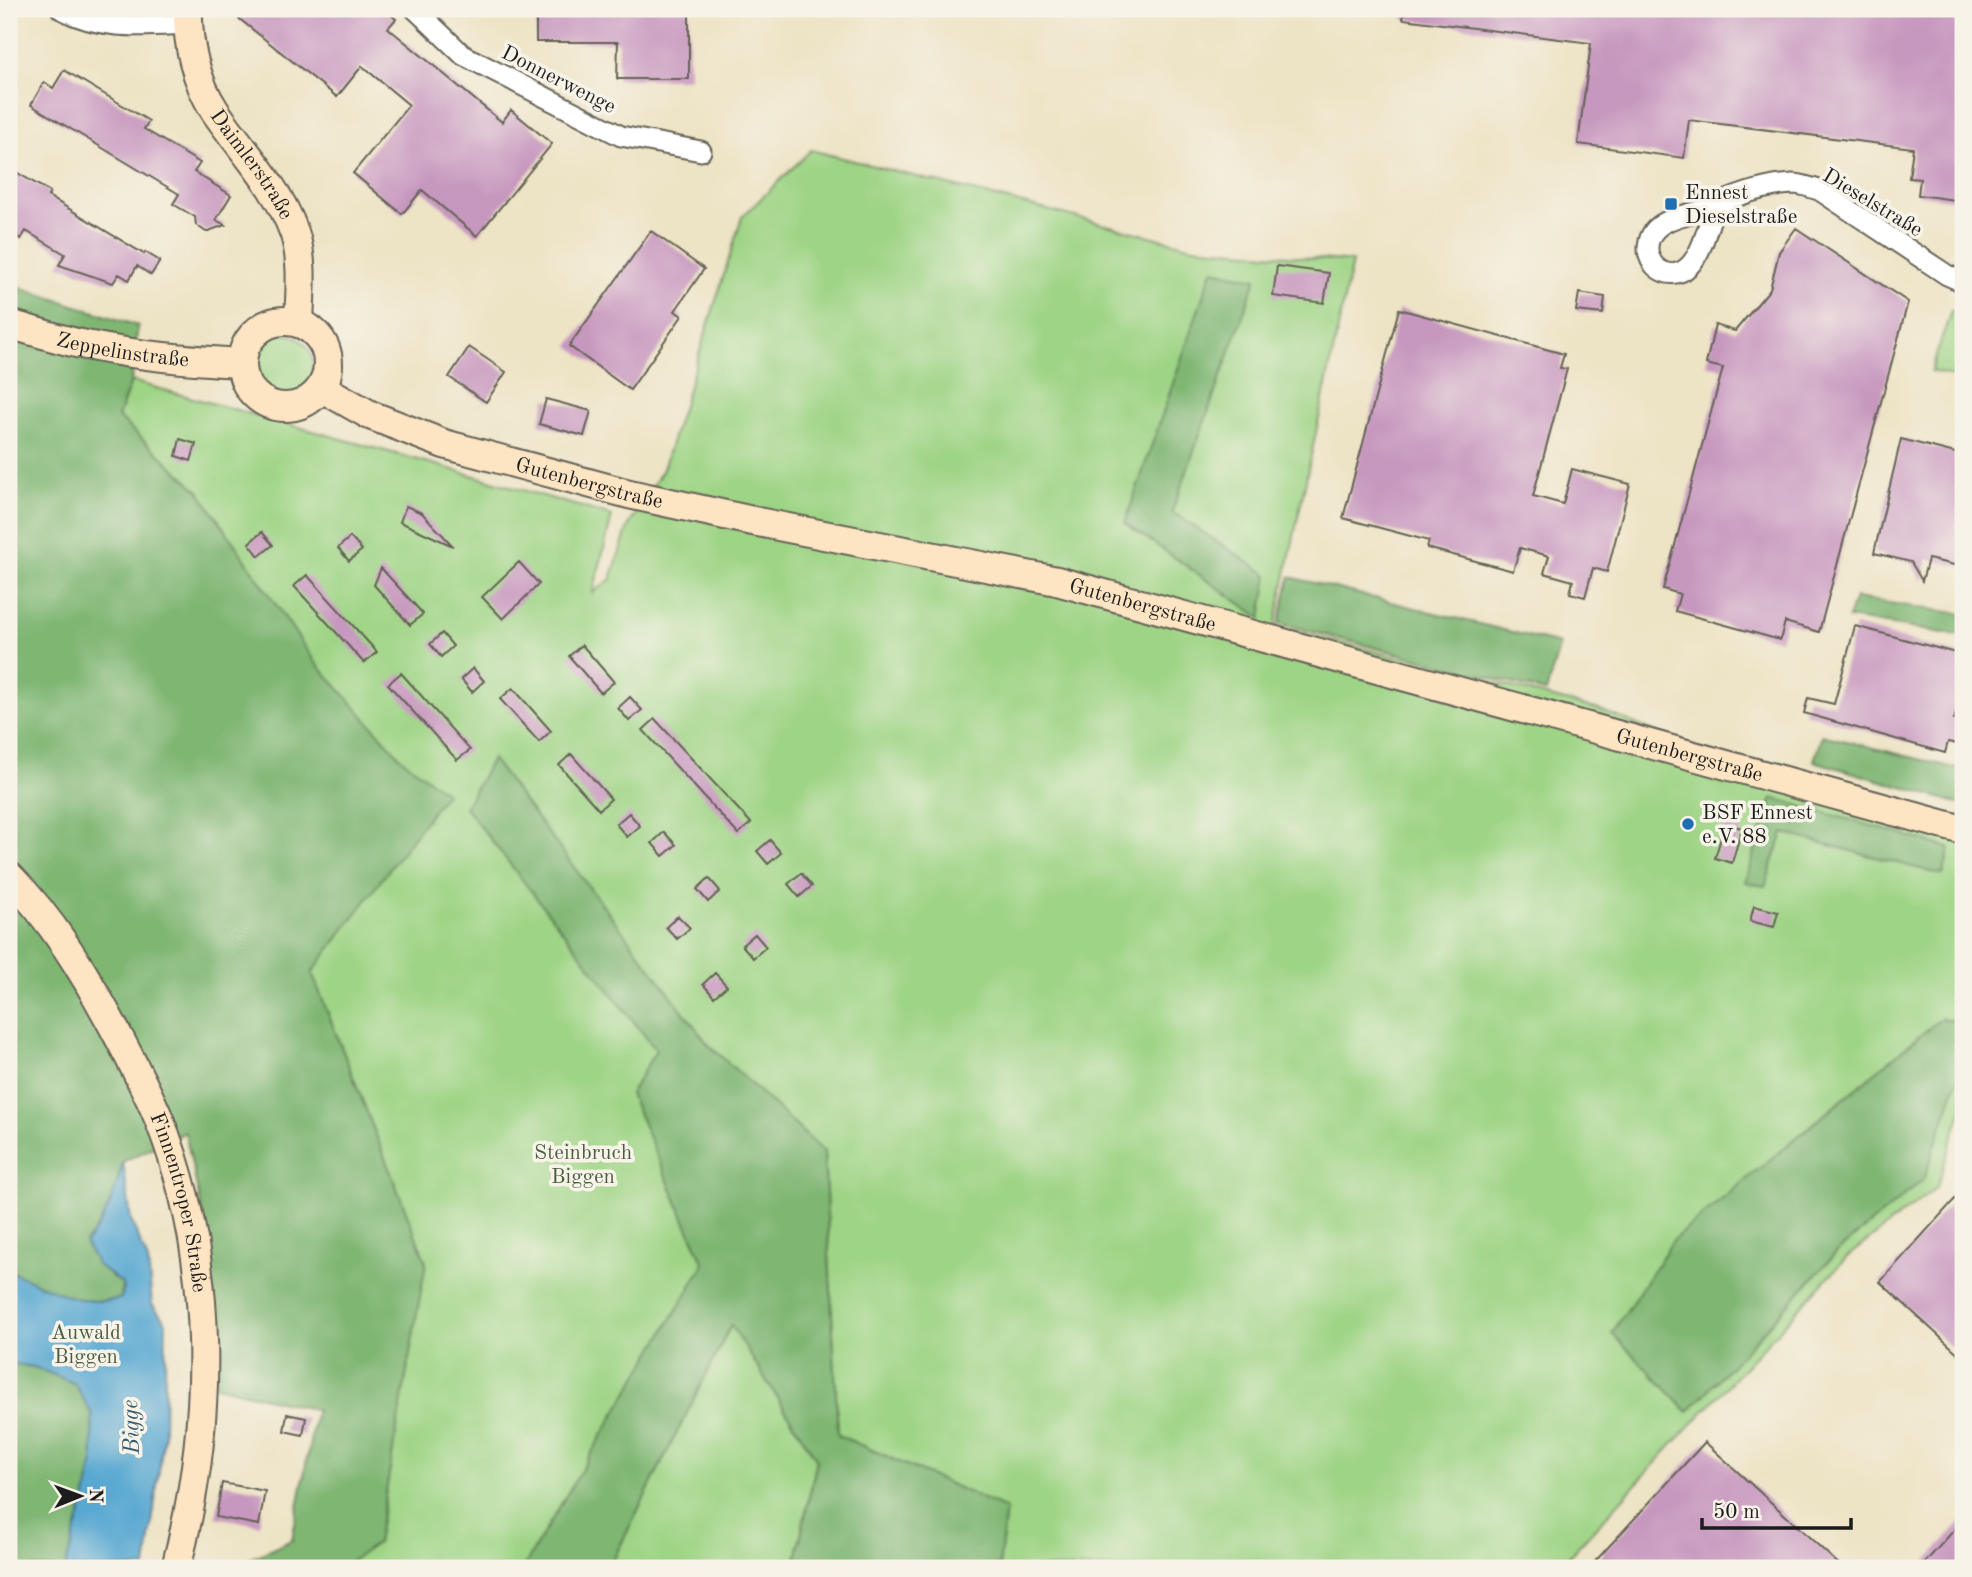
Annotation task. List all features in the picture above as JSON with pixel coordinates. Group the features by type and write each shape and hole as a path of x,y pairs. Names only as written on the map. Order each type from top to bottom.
{"main road":[{"name":"Daimlerstraße","path":"188,16 197,73 214,109 273,188 294,233 301,272 299,323"},
{"path":"286,321 299,323 320,338 329,363 327,376 322,388 301,406 272,407 250,390 243,377 241,363 244,350 250,338 260,328 286,321"},
{"name":"Zeppelinstraße","path":"9,324 106,349 188,360 241,363"},
{"name":"Gutenbergstraße","path":"322,388 370,415 444,444 629,494 1057,580 1963,830"},
{"name":"Finnentroper Straße","path":"10,881 71,953 131,1060 151,1101 168,1146 189,1222 201,1291 203,1383 199,1454 186,1532 176,1568"}],"street":[{"path":"61,9 75,16 115,27 188,16"},
{"name":"Donnerwenge","path":"415,9 463,55 621,136 701,151"},
{"name":"Dieselstraße","path":"1715,206 1763,188 1797,184 1819,190 1947,275 1963,282"}],"green space":[{"name":"Steinbruch Biggen","path":"811,150 1193,247 1352,262 1275,626 1600,710 1769,777 1963,838 1963,1105 1937,1187 1847,1257 1558,1568 999,1568 1006,1509 838,1435 824,1152 598,1568 293,1568 396,1186 312,973 339,936 9,400 213,514 198,490 118,417 131,381 612,516 593,593 611,579 628,527 663,469 742,217"},
{"path":"1212,270 1256,279 1172,512 1268,575 1261,618 1125,523"},
{"path":"9,284 138,326 131,381 118,417 198,490 315,662 402,759 446,793 312,973 426,1262 377,1543 342,1568 230,1568 292,1540 316,1410 216,1386 211,1253 185,1132 124,1161 109,1205 99,1225 85,1243 113,1278 122,1283 121,1298 107,1301 78,1299 9,1271"},
{"path":"1951,311 1963,314 1963,379 1931,371"},
{"path":"276,334 288,334 304,343 311,353 311,377 304,387 288,396 276,396 265,391 256,382 251,371 251,359 256,348 265,339"},
{"path":"1290,577 1560,644 1546,692 1279,623"},
{"path":"1855,598 1963,614 1963,636 1848,618"},
{"path":"1822,735 1963,770 1963,805 1814,761"},
{"path":"492,759 708,1044 824,1152 838,1435 1006,1509 999,1568 794,1568 817,1460 731,1325 609,1568 523,1568 704,1264 630,1094 656,1050 465,807"},
{"path":"1772,798 1950,848 1943,875 1783,833 1765,886 1745,882"},
{"path":"1941,1018 1963,1023 1963,1063 1924,1179 1838,1251 1688,1412 1612,1333 1674,1239"},
{"path":"731,1324 817,1460 794,1568 609,1568"},
{"path":"9,1363 34,1367 74,1383 92,1414 93,1461 86,1497 65,1568 9,1568"}],"water":[{"name":"Bigge","path":"123,1161 131,1220 148,1261 152,1304 166,1322 164,1434 146,1568 65,1568 86,1497 93,1461 92,1414 74,1383 34,1367 9,1363 9,1271 49,1289 78,1298 107,1301 121,1298 122,1283 97,1265 85,1243 99,1225 109,1205"}],"building":[{"path":"227,9 383,9 396,19 388,28 502,122 511,110 552,144 477,236 422,190 402,214 353,173 409,105 362,66 337,97"},
{"path":"536,9 689,9 689,79 617,79 618,42 536,42"},
{"path":"1404,9 1963,9 1963,201 1918,195 1920,179 1909,178 1913,148 1689,120 1684,158 1578,144 1591,43 1403,19"},
{"path":"64,70 149,121 144,129 200,163 194,172 231,195 216,220 225,225 206,232 196,225 195,217 173,204 179,194 31,105 44,82 53,88"},
{"path":"9,168 50,192 48,196 160,261 151,275 137,266 129,280 119,274 113,283 59,265 65,254 26,231 21,239 9,231"},
{"path":"1796,228 1908,302 1819,632 1785,622 1780,640 1675,611 1680,594 1663,589 1723,368 1706,364 1715,325 1735,331 1770,289 1779,252"},
{"path":"651,231 704,269 675,311 682,316 630,390 569,346"},
{"path":"1277,266 1329,273 1324,303 1273,296"},
{"path":"1579,293 1605,297 1603,314 1576,311"},
{"path":"1399,309 1564,354 1560,368 1567,369 1533,496 1563,504 1572,469 1630,484 1607,572 1593,568 1585,597 1570,593 1573,581 1544,573 1549,556 1520,548 1513,571 1427,548 1429,541 1343,518"},
{"path":"469,347 506,372 486,402 449,377"},
{"path":"546,399 591,411 584,436 539,424"},
{"path":"180,439 196,444 191,461 176,456"},
{"path":"1901,439 1963,455 1963,567 1928,559 1922,581 1911,562 1874,553"},
{"path":"406,506 422,513 453,546 400,522"},
{"path":"262,532 273,545 259,556 249,543"},
{"path":"350,537 362,550 349,561 338,548"},
{"path":"519,562 539,584 503,619 482,597"},
{"path":"381,568 423,614 410,625 374,585"},
{"path":"307,575 377,652 364,663 294,586"},
{"path":"1855,626 1963,655 1963,687 1954,720 1963,723 1957,744 1948,742 1945,753 1804,713 1808,698 1834,704"},
{"path":"442,633 453,646 441,657 430,644"},
{"path":"582,645 614,682 601,693 569,656"},
{"path":"473,668 484,681 472,692 461,679"},
{"path":"401,673 470,750 457,760 388,684"},
{"path":"513,688 551,731 539,742 500,699"},
{"path":"630,697 642,710 629,721 618,708"},
{"path":"655,719 751,823 738,834 643,730"},
{"path":"571,754 611,799 599,810 559,765"},
{"path":"629,813 640,826 627,837 616,824"},
{"path":"1725,824 1742,828 1732,863 1715,858"},
{"path":"664,832 676,845 663,856 652,843"},
{"path":"770,840 781,853 768,864 757,851"},
{"path":"801,873 812,886 799,897 788,884"},
{"path":"709,878 720,891 708,902 697,889"},
{"path":"1754,906 1778,912 1774,927 1750,921"},
{"path":"678,916 690,928 677,939 666,927"},
{"path":"755,934 766,947 753,958 742,945"},
{"path":"715,973 727,986 714,997 703,984"},
{"path":"1963,1190 1963,1358 1880,1282"},
{"path":"287,1414 306,1418 303,1435 284,1431"},
{"path":"1705,1442 1843,1568 1589,1568"},
{"path":"222,1483 265,1491 259,1525 216,1517"},
{"path":"1963,1520 1963,1568 1920,1568"}],"place":[{"name":"Ennest Dieselstraße","path":"1671,204"},
{"name":"BSF Ennest e.V. 88","path":"1688,824"}],"park label":[{"name":"Auwald Biggen","path":"86,1344"}]}
